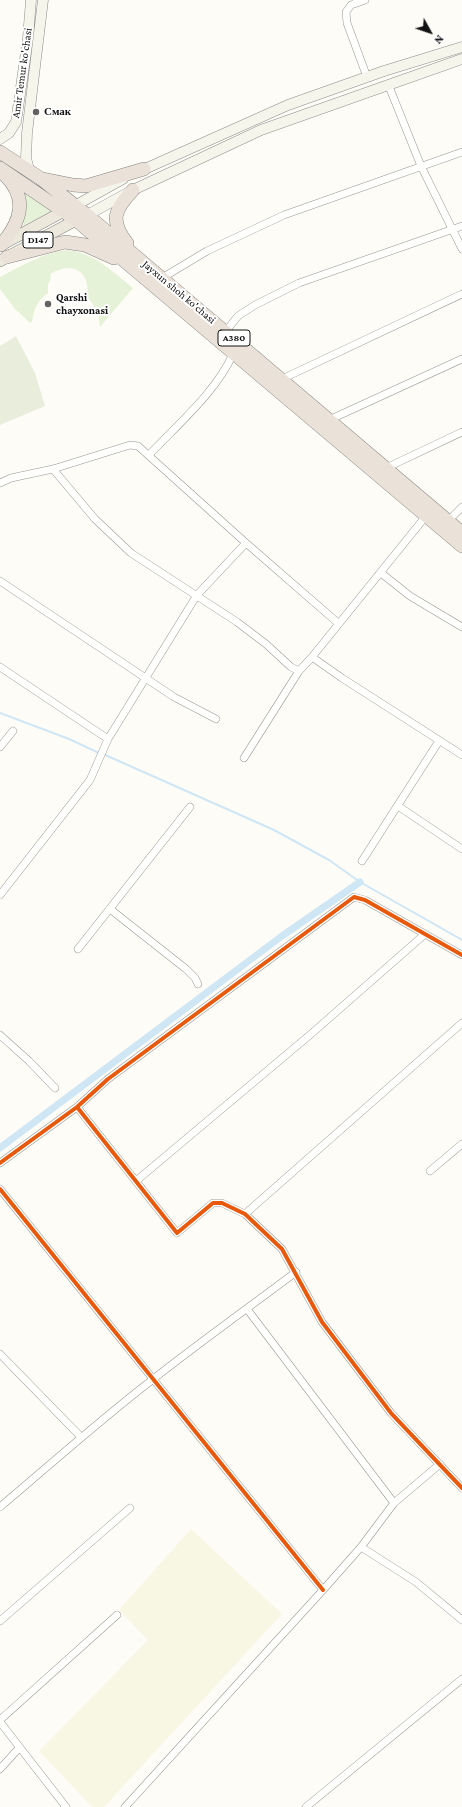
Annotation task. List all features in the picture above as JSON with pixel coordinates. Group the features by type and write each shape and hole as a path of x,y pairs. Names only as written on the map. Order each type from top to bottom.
{"highway":[{"name":"Jayxun shoh ko'chasi","path":"0,152 40,178 69,209"},
{"name":"Jayxun shoh ko'chasi","path":"0,169 82,218 133,261 233,354 462,546"},
{"path":"0,169 12,182 19,200 19,216 13,231 0,245"},
{"path":"40,178 73,185 86,186 144,169"},
{"path":"133,190 120,204 116,226 133,261"},
{"path":"4,259 65,242 85,245 133,261"},
{"name":"Jayxun shoh ko'chasi","path":"133,261 162,278 282,378 462,533"}],"main road":[{"name":"Amir Temur ko'chasi","path":"0,138 9,133 16,122 28,38 30,0"},
{"name":"Amir Temur ko'chasi","path":"29,170 26,158 27,132 43,0"},
{"path":"69,209 144,169 288,105 367,77 462,47"},
{"path":"82,218 133,190 261,130 462,59"},
{"name":"D147","path":"0,245 69,209"},
{"name":"D147","path":"4,259 82,218"}],"street":[{"path":"365,0 356,1 346,12 347,23 367,77"},
{"path":"388,84 421,166 462,249"},
{"path":"162,278 207,251 284,215 462,152"},
{"path":"226,331 238,316 299,283 462,226"},
{"path":"282,378 462,294"},
{"path":"149,455 214,385 227,368 233,354"},
{"path":"329,420 462,359"},
{"path":"386,468 462,432"},
{"path":"0,483 11,478 53,469 130,445 138,446 338,624"},
{"path":"53,469 95,519 131,554 237,622 266,644 291,667 299,671"},
{"path":"448,521 462,508"},
{"path":"244,758 299,671 381,573 426,516"},
{"path":"0,895 90,780 108,738 197,595 246,543"},
{"path":"381,573 410,596 462,628"},
{"path":"0,581 174,697 216,718"},
{"path":"312,657 462,755"},
{"path":"0,667 108,738"},
{"path":"0,747 13,731"},
{"path":"362,861 440,741"},
{"path":"398,806 462,849"},
{"path":"78,949 190,807"},
{"path":"0,1163 77,1107 108,1079 354,897 365,900 462,955"},
{"path":"110,909 186,969 195,978 198,984"},
{"path":"136,1181 311,1034 425,934"},
{"path":"245,1214 462,1023"},
{"path":"0,1035 29,1061 55,1088"},
{"path":"77,1107 177,1233 213,1203 222,1204 245,1214 282,1249 296,1272 322,1322 391,1413 462,1488"},
{"path":"430,1171 462,1144"},
{"path":"0,1188 323,1590"},
{"path":"0,1507 56,1460 81,1436 152,1379 296,1272"},
{"path":"247,1309 394,1503"},
{"path":"0,1354 81,1436"},
{"path":"124,1807 323,1590 361,1546 394,1503 440,1464"},
{"path":"0,1621 130,1508"},
{"path":"361,1546 416,1582 462,1620"},
{"path":"66,1807 19,1748 0,1721 117,1615"},
{"path":"306,1807 462,1679"},
{"path":"0,1769 19,1748"}],"green space":[{"path":"21,186 54,210 23,226 26,210"},
{"path":"67,250 94,259 110,269 133,288 100,327 99,319 93,304 87,297 86,281 83,275 78,271 66,268 50,274 51,277 48,285 48,293 39,302 35,309 32,322 30,323 15,309 0,289 0,277 41,257"},
{"path":"16,336 35,373 45,406 0,425 0,346"},
{"path":"191,1529 282,1614 104,1807 92,1807 39,1751 148,1640 119,1610"}],"waterway":[{"path":"0,713 69,739 99,753"},
{"path":"103,754 274,830 329,860 360,882 462,940"},
{"path":"0,1148 282,936 360,882"}],"cycle path":[{"path":"0,1163 77,1107 108,1079 354,897 365,900 462,955"},
{"path":"77,1107 177,1233 213,1203 222,1203 245,1214 282,1249 322,1322 391,1413 462,1488"},
{"path":"0,1189 323,1590"}],"place":[{"name":"Смак","path":"36,112"},
{"name":"Qarshi chayxonasi","path":"48,304"}]}
